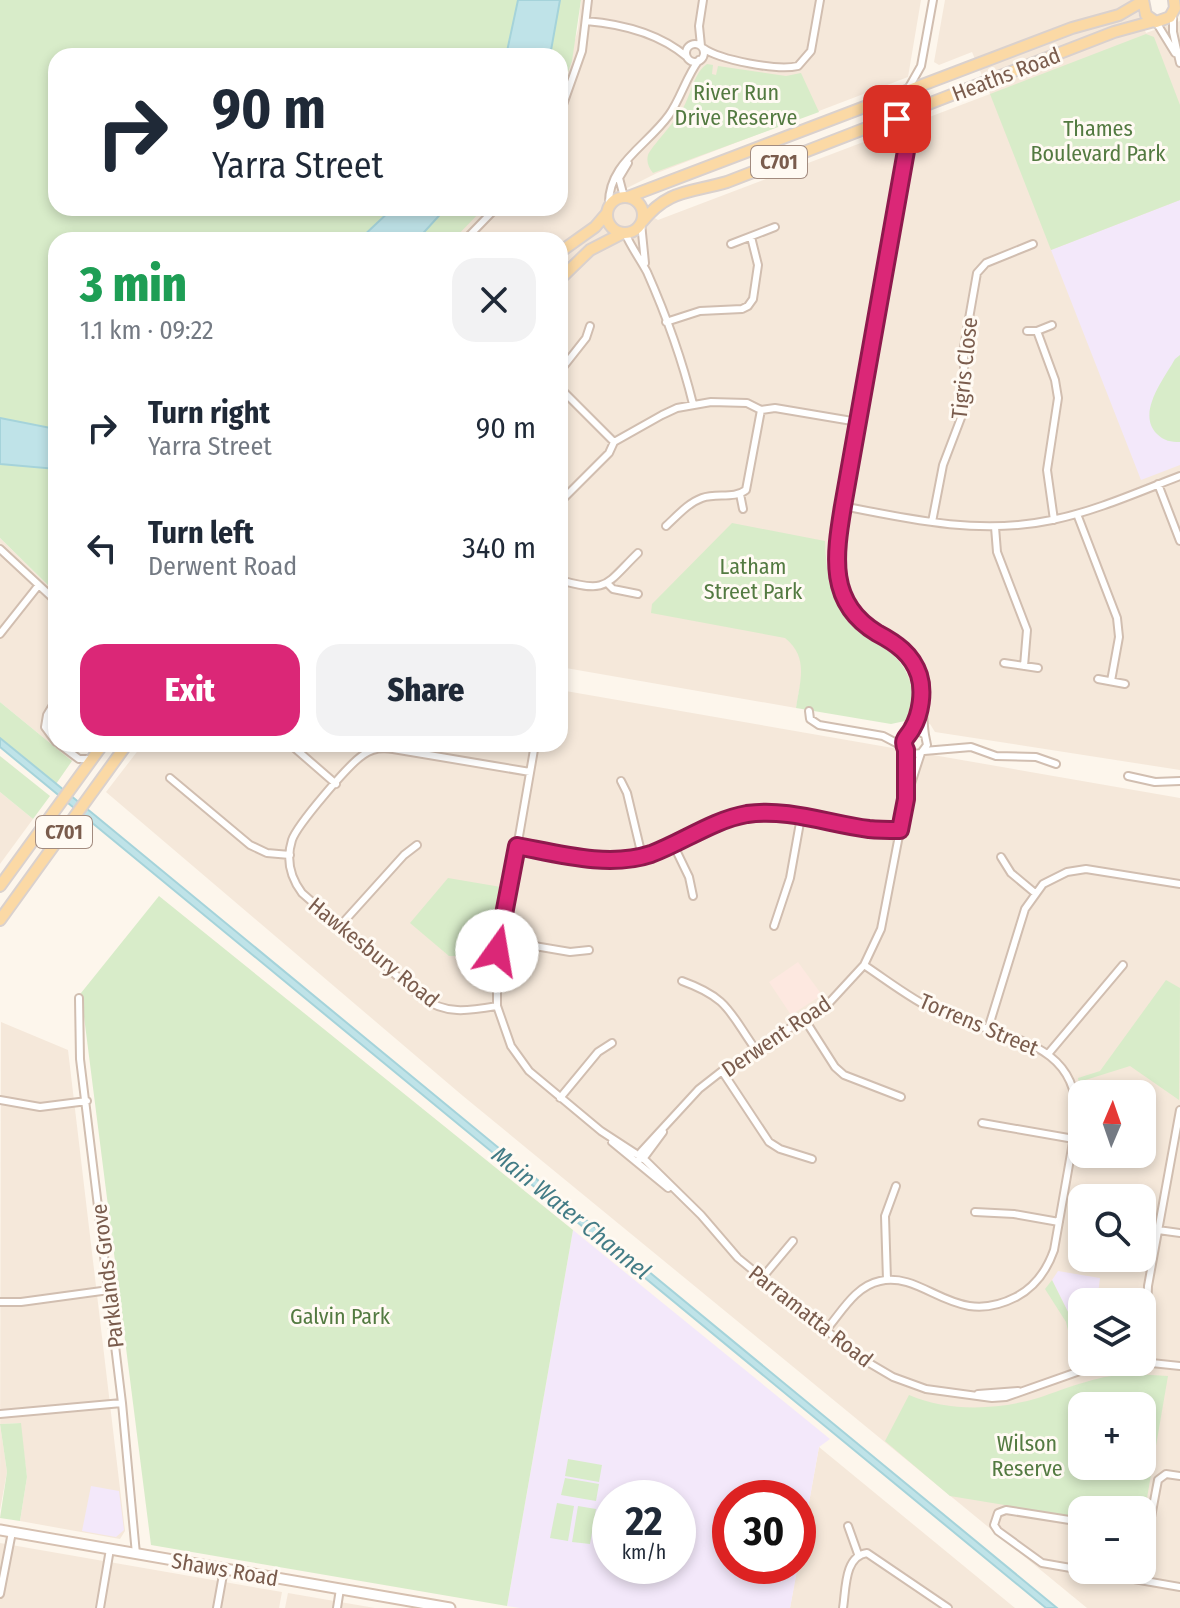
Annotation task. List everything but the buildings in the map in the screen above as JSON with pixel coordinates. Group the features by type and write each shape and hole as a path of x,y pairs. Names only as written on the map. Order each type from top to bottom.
{"main road":[{"name":"C701","path":"1143,0 1143,11 1155,21 1166,20 1176,7"},
{"name":"Heaths Road","path":"626,197 1072,28 1120,15 1143,0"},
{"name":"Heaths Road","path":"641,222 655,206 670,196 727,182 1114,32 1155,21"},
{"name":"C701","path":"568,246 595,227 615,200 626,197"},
{"path":"626,197 641,207 641,222"},
{"path":"608,209 611,226 624,233"},
{"name":"C701","path":"568,271 590,250 633,231 641,222"},
{"name":"C701","path":"0,886 98,752"},
{"name":"C701","path":"1,915 121,752"}],"street":[{"path":"568,90 582,51 588,0"},
{"path":"687,80 690,46 699,26 703,0"},
{"path":"586,21 630,28 673,47 688,58 719,57 781,67 798,66 811,51 820,0"},
{"path":"906,92 921,66 933,0"},
{"path":"1176,7 1173,32 1180,63"},
{"path":"1155,21 1180,63"},
{"path":"608,209 609,190 620,166 669,115 700,60 699,26"},
{"path":"673,47 702,47 719,57"},
{"path":"921,66 940,79"},
{"path":"922,108 909,134 836,559 843,594 863,622 899,646 917,671 927,745 922,752"},
{"path":"894,118 905,126 909,134"},
{"path":"626,197 620,175 635,153"},
{"path":"473,232 488,216"},
{"path":"641,222 646,270"},
{"path":"731,244 775,227"},
{"path":"624,233 646,270 683,365 693,404"},
{"path":"666,322 700,311 748,306 753,299 758,265 751,237"},
{"name":"Tigris Close","path":"932,522 943,465 964,410 964,347 976,278 986,263 1033,244"},
{"path":"1027,331 1052,325"},
{"path":"568,362 589,340 590,326"},
{"path":"1037,331 1055,380 1058,398 1047,470 1054,520"},
{"path":"568,396 614,442"},
{"path":"568,494 609,453 614,442 662,415 693,404 729,402 753,405 761,410 775,408 858,422"},
{"path":"666,526 692,503 704,497 740,494 748,486 761,410"},
{"path":"843,506 932,522 995,527 1077,514 1180,476"},
{"path":"1158,484 1180,541"},
{"path":"740,494 743,509"},
{"path":"1077,514 1117,618 1119,637 1111,681"},
{"path":"995,527 997,552 1027,630 1024,666"},
{"path":"0,549 48,594"},
{"path":"568,582 598,588 638,553"},
{"path":"607,583 613,589 638,594"},
{"path":"0,634 38,586"},
{"path":"1004,663 1038,668"},
{"path":"1098,679 1125,684"},
{"path":"905,748 904,739 910,732 922,697"},
{"path":"809,711 810,719 819,725 883,736 919,731 943,748"},
{"path":"48,713 48,733"},
{"path":"883,736 913,754 943,748 976,748 996,756 1028,756 1056,764"},
{"name":"Derwent Road","path":"905,748 906,799"},
{"path":"69,752 79,759 93,759"},
{"path":"299,752 336,784"},
{"path":"170,778 244,842 267,853 290,855 299,828 360,757 372,752"},
{"path":"407,752 530,772"},
{"name":"Parramatta Road","path":"534,752 495,982 497,1006 507,1038 529,1071 618,1149 640,1159 644,1170 701,1215 738,1258 859,1357 893,1377 936,1391 1002,1397 1068,1375"},
{"name":"Derwent Road","path":"640,1159 699,1089 722,1071 805,1020 838,995 864,965 881,929 906,799 922,752"},
{"path":"1128,776 1155,782 1180,781"},
{"path":"621,781 627,793 642,856"},
{"path":"517,846 601,859 642,856 739,816 767,813 899,834"},
{"path":"774,926 790,878 801,817"},
{"path":"673,844 689,877 693,896"},
{"path":"339,927 404,855 417,845"},
{"name":"Hawkesbury Road","path":"290,855 291,872 298,888 339,927 435,1006 457,1011 497,1006"},
{"path":"1001,857 1011,873 1035,893"},
{"path":"988,1029 1022,917 1035,893 1051,879 1080,869 1180,884"},
{"path":"504,941 570,952 589,950"},
{"name":"Torrens Street","path":"864,965 932,1009 1031,1043 1048,1054 1064,1070 1069,1080"},
{"path":"1048,1054 1123,965"},
{"path":"682,981 704,989 720,1000 756,1050"},
{"name":"Parklands Grove","path":"79,998 80,1059 122,1403 136,1554"},
{"path":"805,1020 835,1067 844,1075 901,1097"},
{"path":"560,1098 598,1052 612,1043"},
{"path":"722,1071 769,1142 780,1149 812,1159"},
{"path":"0,1100 40,1107 87,1101"},
{"path":"1148,1288 1180,1110"},
{"path":"982,1123 1068,1138"},
{"name":"Torrens Street","path":"887,1280 904,1282 963,1305 988,1306 1027,1290 1044,1272 1052,1257 1069,1168"},
{"path":"826,1330 859,1291 887,1280 885,1216 896,1186"},
{"path":"975,1212 1014,1214 1059,1222"},
{"path":"1158,1230 1180,1233"},
{"path":"762,1278 793,1241"},
{"path":"0,1302 109,1290"},
{"name":"Parramatta Road","path":"1156,1363 1180,1366"},
{"path":"0,1414 122,1403"},
{"path":"1154,1496 1158,1480 1166,1474 1180,1476"},
{"path":"1068,1520 1006,1510 998,1513 994,1525 1042,1563 1068,1568"},
{"path":"848,1526 858,1554"},
{"name":"Shaws Road","path":"0,1530 450,1608"},
{"path":"0,1594 12,1532"},
{"path":"100,1608 110,1549"},
{"path":"843,1608 850,1564 858,1554 867,1553 948,1608"},
{"path":"217,1608 224,1569"},
{"path":"1156,1583 1180,1587"},
{"path":"337,1608 340,1589"}],"shaded area":[{"path":"581,0 921,0 908,77 657,173 615,194 658,220 990,94 972,52 939,65 934,62 945,0 1133,0 1146,33 1180,21 1180,770 935,732 930,724 906,720 913,700 907,672 895,654 865,636 844,614 829,581 825,547 796,708 568,668 568,232 424,232 439,216 568,216 568,65 578,29"},
{"path":"1180,200 1180,465 1141,480 1051,250"},
{"path":"0,538 48,585 48,741 0,702"},
{"path":"568,691 1180,798 1180,1608 1087,1608 463,1096 106,792 137,752 568,752"},
{"path":"61,752 79,752 72,761"},
{"path":"0,792 33,819 0,864"},
{"path":"798,962 822,995 791,1015 769,982"},
{"path":"1,1022 68,1050 125,1531 120,1539 20,1521 27,1477 20,1423 0,1424"},
{"path":"573,1230 830,1439 819,1447 813,1480 712,1480 712,1584 795,1584 790,1608 507,1606"},
{"path":"1058,1271 1100,1278 1099,1288 1068,1288 1068,1312 1052,1280"},
{"path":"0,1425 7,1472 0,1510"},
{"path":"819,1447 1015,1608 790,1608 794,1584 816,1584 816,1480 813,1480"},
{"path":"91,1486 119,1491 124,1530 116,1537 82,1531"},
{"path":"0,1543 282,1592 279,1608 0,1608"},
{"path":"288,1593 375,1608 285,1608"}],"green space":[{"path":"0,0 518,0 508,48 48,48 48,216 384,216 368,232 48,232 48,427 0,418"},
{"path":"560,0 581,0 568,72 568,48 551,48"},
{"name":"Thames Boulevard Park","path":"1146,34 1154,37 1180,105 1180,200 1051,250 990,94"},
{"name":"River Run Drive Reserve","path":"707,64 713,65 712,74 716,75 718,66 786,76 801,73 819,112 653,173 648,165 648,155 680,113 699,72"},
{"path":"439,216 476,216 461,232 424,232"},
{"path":"1180,355 1180,442 1177,442 1165,440 1157,434 1149,416 1159,386"},
{"path":"0,464 48,468 48,585 0,538"},
{"name":"Latham Street Park","path":"732,523 825,541 830,584 840,608 859,630 892,654 908,675 913,703 905,721 891,724 796,708 801,679 800,661 793,645 785,638 651,613 652,604"},
{"path":"0,702 48,741 48,752 61,752 72,761 56,784 0,738"},
{"path":"0,756 50,796 33,819 0,792"},
{"path":"448,878 501,887 489,956 449,956 410,923"},
{"name":"Galvin Park","path":"159,896 573,1230 507,1606 151,1545 81,993"},
{"path":"1166,980 1180,988 1179,1100 1156,1084 1156,1080 1150,1080 1130,1066 1078,1080 1100,1071"},
{"path":"1052,1280 1068,1312 1068,1330 1066,1322 1045,1289"},
{"name":"Wilson Reserve","path":"1110,1376 1168,1376 1156,1446 1156,1392 1068,1392 1068,1480 1150,1480 1147,1496 1068,1496 1068,1516 950,1496 885,1441 909,1395 956,1407 990,1407 1023,1402"},
{"path":"21,1423 27,1477 20,1521 0,1518 7,1472 0,1424"},
{"path":"568,1459 602,1465 599,1480 565,1476"},
{"path":"565,1478 592,1483 592,1500 561,1495"},
{"path":"557,1503 574,1506 568,1541 550,1538"},
{"path":"578,1506 592,1508 590,1544 572,1542"}],"water":[{"path":"518,0 560,0 551,48 508,48"},
{"path":"384,216 439,216 424,232 368,232"},
{"path":"0,418 48,427 48,468 0,464"},
{"name":"Main Water Channel","path":"0,738 1057,1608 1046,1608 0,747"}],"route":[{"path":"497,951 517,846 601,859 629,859 650,854 731,818 757,813 777,813 870,829 900,830 906,799 904,743 922,697 920,679 903,650 871,629 852,610 840,585 836,564 843,506 909,134 897,119"}]}
